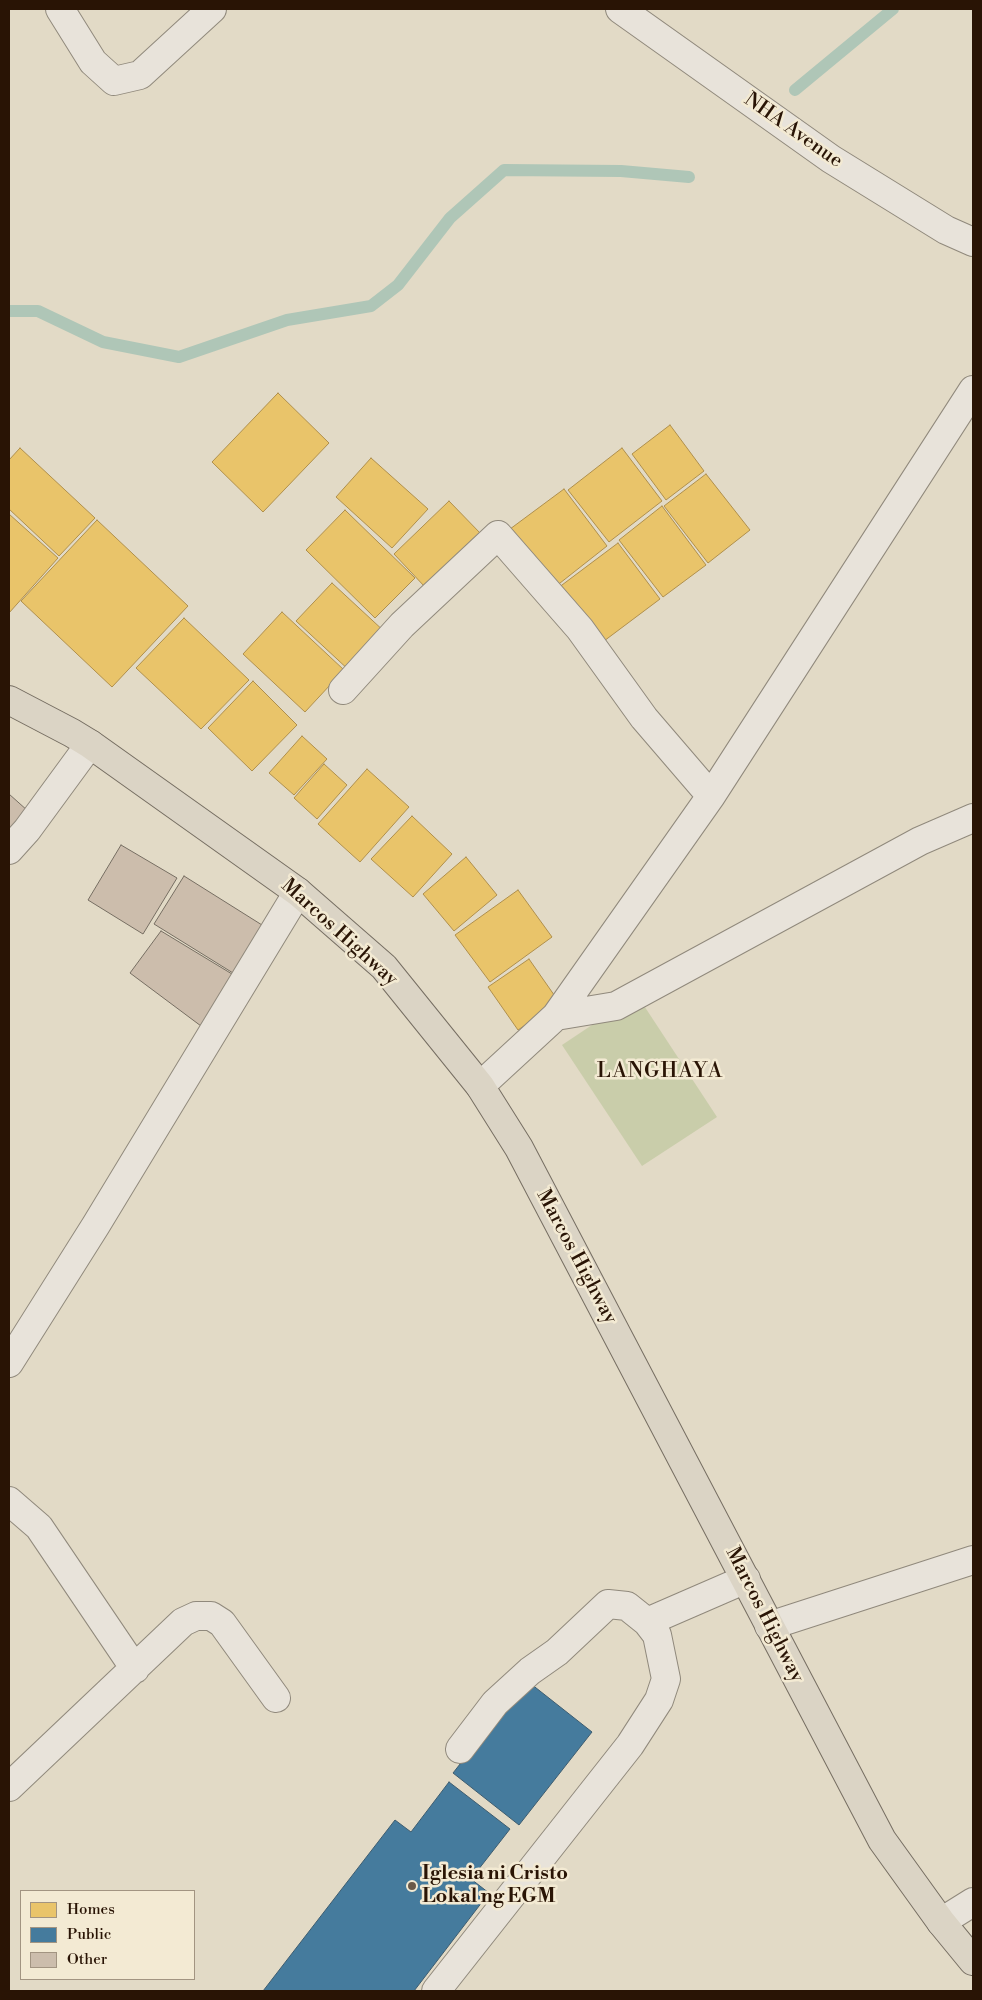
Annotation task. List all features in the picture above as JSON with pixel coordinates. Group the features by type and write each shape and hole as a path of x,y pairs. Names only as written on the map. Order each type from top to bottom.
{"main road":[{"name":"Marcos Highway","path":"9,700 90,744 298,892 384,967 480,1086 519,1148 746,1579 768,1626 882,1840 941,1922 973,1961"}],"street":[{"path":"60,9 93,62 114,81 140,75 212,9"},
{"name":"NHA Avenue","path":"620,9 830,159 946,230 973,242"},
{"path":"480,1086 556,1016 711,796 973,390"},
{"path":"342,690 402,625 498,535 580,630 644,718 711,796"},
{"path":"9,850 27,830 90,744"},
{"path":"556,1016 616,1006 920,841 973,818"},
{"path":"9,1363 102,1216 298,892"},
{"path":"9,1501 39,1526 135,1669"},
{"path":"768,1626 973,1560"},
{"path":"646,1622 746,1579"},
{"path":"436,1991 630,1746 659,1700 666,1679 657,1635 646,1622 627,1606 608,1604 557,1652 530,1670 495,1703 460,1748"},
{"path":"9,1787 183,1622 196,1616 211,1616 222,1623 276,1698"},
{"path":"941,1922 973,1902"}],"green space":[{"path":"637,995 717,1117 642,1166 562,1045"}],"building: Homes":[{"path":"278,393 329,443 263,512 212,462"},
{"path":"670,425 704,471 666,500 632,454"},
{"path":"20,448 95,518 59,556 9,509 9,460"},
{"path":"622,448 662,501 609,542 568,490"},
{"path":"371,458 428,509 392,548 336,497"},
{"path":"706,474 750,530 708,563 664,506"},
{"path":"564,489 607,546 555,587 506,532"},
{"path":"449,501 481,534 425,587 394,554"},
{"path":"662,506 706,565 663,597 619,540"},
{"path":"345,510 415,578 375,618 306,550"},
{"path":"9,514 58,558 9,613"},
{"path":"97,520 188,606 112,687 21,601"},
{"path":"618,543 660,599 600,644 558,588"},
{"path":"332,583 386,633 351,672 296,621"},
{"path":"282,612 344,670 305,712 243,654"},
{"path":"184,618 249,680 201,729 136,668"},
{"path":"253,681 297,725 252,771 208,728"},
{"path":"302,736 327,759 294,795 269,773"},
{"path":"324,764 347,785 317,819 294,798"},
{"path":"367,769 409,807 360,862 318,824"},
{"path":"412,816 452,854 413,897 371,859"},
{"path":"466,857 497,895 454,931 423,894"},
{"path":"518,890 552,937 490,982 455,935"},
{"path":"529,959 559,1002 518,1030 488,987"}],"building: Public":[{"path":"526,1680 592,1732 519,1825 453,1773"},
{"name":"Iglesia ni Cristo Lokal ng EGM","path":"449,1782 510,1829 471,1879 489,1893 414,1991 263,1991 395,1820 411,1832"}],"building: Other":[{"path":"9,794 28,811 9,833"},
{"path":"121,845 177,878 143,934 88,900"},
{"path":"184,876 262,925 233,973 154,924"},
{"path":"161,931 232,974 201,1026 130,973"}],"waterway":[{"path":"795,90 893,9"},
{"path":"9,311 38,311 103,342 179,357 287,320 371,306 398,285 450,218 504,170 621,171 689,177"}],"place":[{"name":"Iglesia ni Cristo Lokal ng EGM","path":"412,1886"}],"district":[{"name":"LANGHAYA","path":"660,1072"}]}
